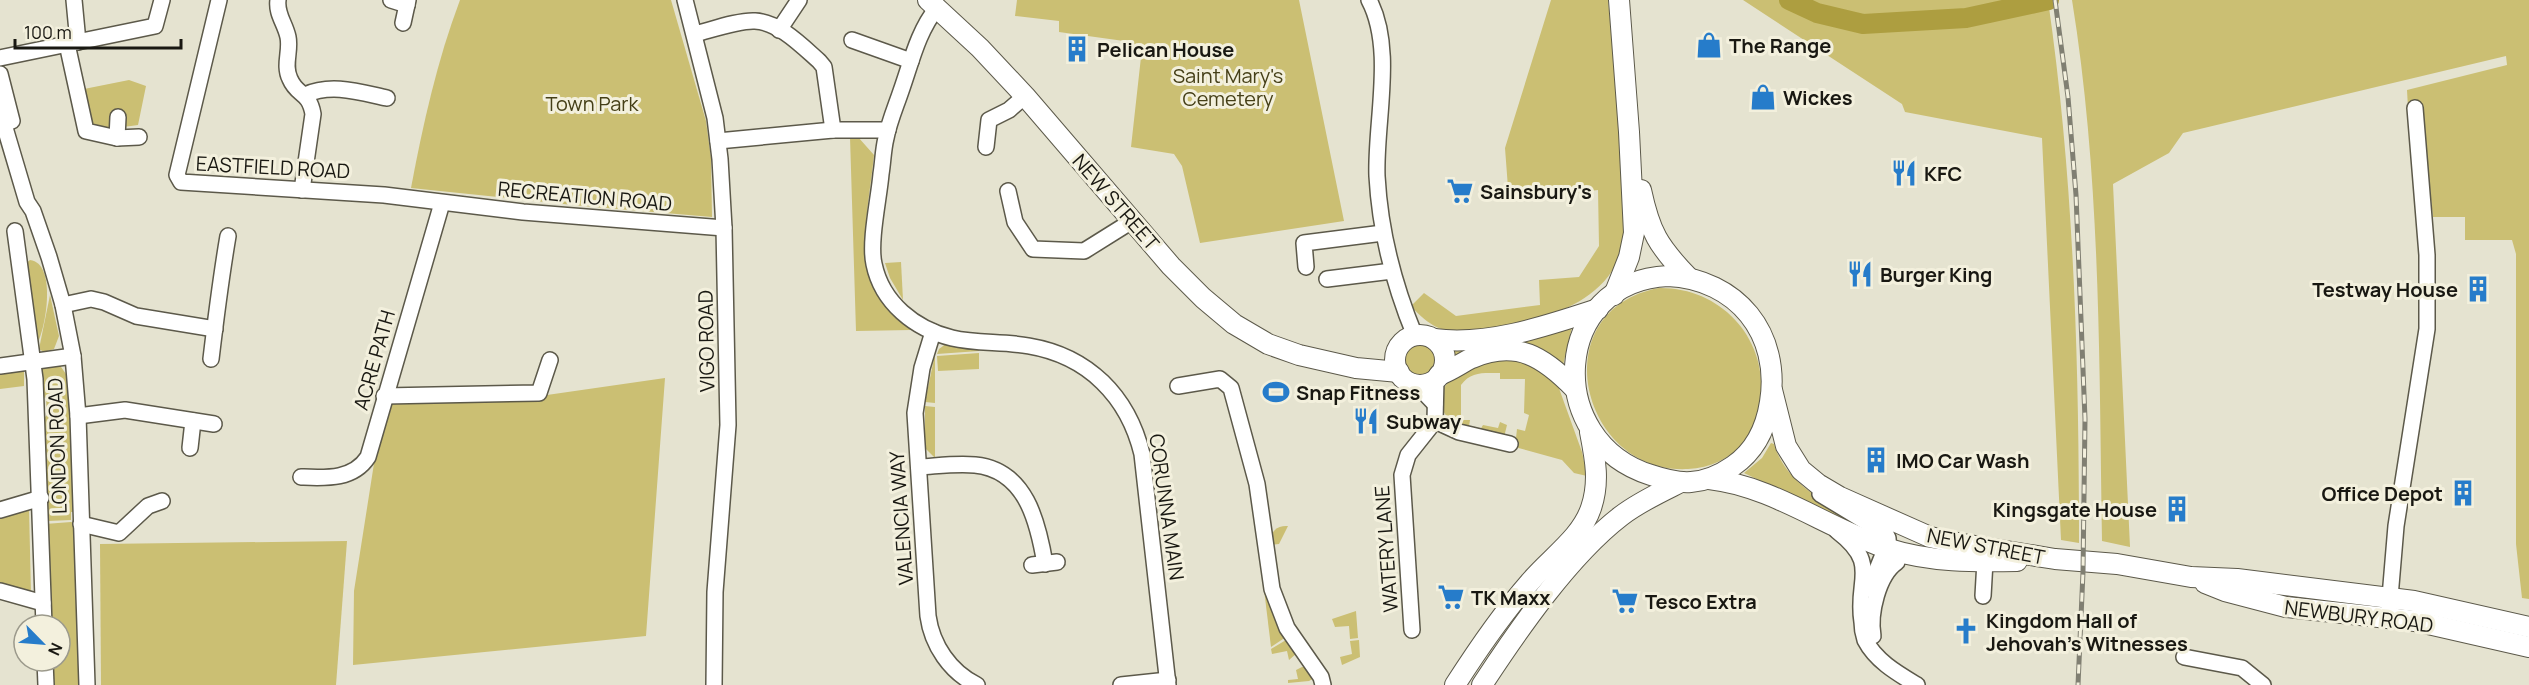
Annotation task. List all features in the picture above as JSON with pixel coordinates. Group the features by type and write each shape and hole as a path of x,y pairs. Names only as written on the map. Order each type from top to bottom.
{"main road":[{"path":"1614,295 1629,256 1634,233 1629,132 1618,0"},
{"name":"NEW STREET","path":"933,4 1025,96 1188,284 1242,330 1278,348 1356,368 1399,372 1405,380 1416,384"},
{"path":"1629,132 1647,216 1654,235 1663,251 1688,277"},
{"path":"1688,277 1729,295 1752,319 1769,351 1773,369 1772,390 1765,424 1754,445 1737,464 1709,479 1681,482 1654,477 1629,466 1611,453 1589,429 1580,411 1575,389 1575,362 1580,339 1598,309 1614,295 1635,283 1651,278 1688,277"},
{"path":"1424,337 1463,341 1531,330 1598,309"},
{"path":"1424,337 1439,344 1445,356 1445,363 1438,377"},
{"name":"NEW STREET","path":"1331,362 1372,358 1398,348 1408,338 1424,337"},
{"path":"1398,348 1396,360 1399,372"},
{"path":"1416,384 1423,384 1475,357 1520,351 1551,365 1575,389"},
{"name":"NEW STREET","path":"1772,390 1786,447 1795,463 1808,476 1840,497 1930,537 2055,559"},
{"path":"1455,685 1489,632 1531,581 1585,522 1591,509 1597,478 1589,429"},
{"name":"NEW STREET","path":"1709,479 1747,487 1827,524 1890,558 1912,554 1985,561 2055,559"},
{"path":"1482,685 1533,612 1604,531 1636,505 1681,482"},
{"path":"1890,558 1902,526"},
{"name":"NEWBURY ROAD","path":"2055,559 2116,564 2191,577 2237,579 2390,597 2456,609 2529,627"},
{"name":"NEWBURY ROAD","path":"2191,577 2225,591 2286,607 2388,617 2436,625 2529,647"}],"street":[{"path":"74,0 73,43 86,131 117,138 139,137"},
{"path":"0,58 73,43 161,31 162,0"},
{"name":"EASTFIELD ROAD","path":"219,0 177,178 185,183 384,195 442,203"},
{"path":"278,0 279,15 288,39 286,62 288,77 311,102 313,114 302,190"},
{"path":"391,0 408,2 403,23"},
{"name":"VIGO ROAD","path":"686,0 710,95 718,141 724,228 728,425 715,592 714,685"},
{"path":"779,30 799,0"},
{"path":"1369,0 1380,30 1382,58 1377,178 1383,233 1392,271 1424,337"},
{"name":"CORUNNA MAIN","path":"933,4 888,130 874,246 874,264 891,301 906,316 933,332 969,341 1027,345 1067,357 1094,373 1119,400 1131,421 1142,454 1168,683"},
{"path":"695,34 753,21 769,24 779,30 824,67 833,130"},
{"path":"852,39 911,61"},
{"name":"LONDON ROAD","path":"0,74 33,200 33,211"},
{"path":"304,94 319,88 330,88 387,98"},
{"path":"986,147 989,120 1009,110 1025,96"},
{"path":"2388,617 2396,526 2427,329 2427,255 2415,108"},
{"name":"LONDON ROAD","path":"0,111 27,202 33,211 63,305 73,356 78,416 87,685"},
{"path":"117,138 118,117"},
{"path":"718,141 833,130 888,130"},
{"path":"1008,191 1015,222 1033,249 1084,251 1132,221"},
{"name":"RECREATION ROAD","path":"442,203 643,223 724,228"},
{"name":"ACRE PATH","path":"301,477 334,477 355,471 368,457 442,203"},
{"path":"15,231 35,379 43,613"},
{"path":"1306,267 1304,243 1383,233"},
{"path":"211,359 220,304 218,293 228,236"},
{"path":"1327,279 1392,271"},
{"path":"63,305 92,298 136,316 215,329"},
{"name":"VALENCIA WAY","path":"933,332 922,368 915,412 929,626 950,665 977,685"},
{"path":"0,366 73,356"},
{"path":"384,396 539,393 550,360"},
{"path":"1438,377 1435,421 1460,432 1510,444"},
{"path":"1178,386 1220,379 1231,388 1257,484 1272,589 1287,628 1321,677 1323,685"},
{"path":"1416,384 1435,404"},
{"path":"78,416 125,410 214,424"},
{"path":"190,448 193,421"},
{"name":"WATERY LANE","path":"1412,630 1402,475 1414,446 1435,421"},
{"path":"919,467 978,465 1009,478 1023,493 1034,512 1045,564"},
{"path":"1808,476 1821,495 1886,534 1890,558 1872,611 1873,651"},
{"path":"0,510 41,498"},
{"path":"81,525 119,533 148,506 162,501"},
{"path":"1827,524 1851,543 1862,559 1865,576 1859,610 1864,636 1873,651 1888,667 1917,685"},
{"path":"1862,621 1872,578 1882,557 1890,558"},
{"path":"1983,596 1985,561"},
{"path":"0,591 43,603"},
{"path":"2184,657 2242,668 2263,685"},
{"path":"1122,685 1168,683"}],"green space":[{"name":"Town Park","path":"460,0 671,0 706,121 711,158 712,217 411,188 431,93"},
{"name":"Saint Mary's Cemetery","path":"1017,0 1299,0 1344,221 1200,243 1182,166 1174,154 1131,147 1142,48 1124,41 1059,32 1059,21 1015,16"},
{"path":"1551,0 1608,0 1626,215 1625,236 1620,254 1602,283 1579,302 1565,309 1536,319 1491,329 1465,332 1443,330 1422,317 1411,306 1424,293 1456,316 1540,305 1539,280 1579,277 1599,246 1598,190 1509,201 1505,148"},
{"path":"1743,0 2048,0 2064,135 2073,271 2078,407 2079,543 2061,540 2042,138 1905,112 1902,104"},
{"path":"2072,0 2529,0 2529,599 2522,598 2516,544 2516,254 2512,240 2465,240 2465,217 2433,217 2428,172 2426,172 2408,108 2407,90 2507,65 2506,56 2183,133 2169,153 2113,184 2130,547 2102,541 2097,270 2088,135"},
{"path":"129,80 146,86 138,125 111,128 95,126 91,121 84,89"},
{"path":"850,137 858,137 874,155 866,228 869,272 877,292 891,311 911,330 856,331"},
{"path":"30,260 38,264 44,272 46,284 44,325 37,344 25,264"},
{"path":"901,262 903,300 890,278 885,263"},
{"path":"1659,288 1681,290 1701,296 1719,306 1734,319 1746,335 1755,353 1760,373 1761,395 1748,437 1719,462 1704,467 1688,469 1651,464 1622,446 1601,420 1589,389 1588,357 1599,326 1622,302"},
{"path":"50,295 59,336 54,349 44,352 39,349"},
{"path":"1572,327 1563,365 1550,356 1451,361 1449,350"},
{"path":"1420,341 1434,346 1439,360 1434,374 1420,379 1406,374 1401,360 1406,346"},
{"path":"947,343 979,347 979,351 937,354 939,349"},
{"path":"979,353 979,369 938,371 937,356"},
{"path":"935,354 935,403 925,402"},
{"path":"1516,357 1556,380 1582,452 1587,476 1574,473 1562,460 1515,447 1517,429 1525,431 1529,415 1524,413 1525,379 1500,379 1500,373 1483,373 1469,377 1461,385 1461,420 1470,420 1469,426 1455,424 1446,415 1441,402 1442,395 1444,388 1452,379 1474,365"},
{"path":"59,364 68,377 76,512 71,512 71,520 48,521 44,418 47,415 46,398 42,397 39,371 44,366"},
{"path":"24,371 24,386 0,389 0,373"},
{"path":"665,378 646,636 353,665 354,591 378,438 391,400 540,396"},
{"path":"925,406 935,407 935,458 925,448"},
{"path":"1500,422 1507,425 1504,437 1480,430 1483,425 1498,428"},
{"path":"1771,443 1774,444 1780,458 1798,481 1822,500 1861,524 1859,528 1744,473 1762,458"},
{"path":"29,507 31,594 0,587 0,514"},
{"path":"71,522 77,524 82,685 53,685 51,673 72,673 72,613 48,613 45,524"},
{"path":"1288,526 1279,544 1270,545 1274,531"},
{"path":"347,541 336,685 101,685 100,544"},
{"path":"1263,581 1267,581 1289,635 1271,647"},
{"path":"1356,611 1358,638 1350,639 1349,626 1335,627 1332,619"},
{"path":"1291,637 1297,653 1289,660 1287,651 1272,654 1271,649"},
{"path":"1359,640 1360,657 1342,665 1340,657 1352,654 1350,641"},
{"path":"1306,667 1316,677 1309,681 1288,683 1288,680 1298,679 1296,670"}],"waterway":[{"path":"1789,0 1817,13 1863,24 1966,18 2049,0"}],"railway":[{"path":"2055,0 2068,97 2076,195 2085,419 2083,572 2078,685"}],"place":[{"name":"The Range","path":"1709,45"},
{"name":"Pelican House","path":"1077,49"},
{"name":"Wickes","path":"1763,97"},
{"name":"KFC","path":"1904,173"},
{"name":"Sainsbury's","path":"1460,191"},
{"name":"Burger King","path":"1860,274"},
{"name":"Testway House","path":"2478,289"},
{"name":"Snap Fitness","path":"1276,392"},
{"name":"Subway","path":"1366,421"},
{"name":"IMO Car Wash","path":"1876,460"},
{"name":"Office Depot","path":"2463,493"},
{"name":"Kingsgate House","path":"2177,509"},
{"name":"TK Maxx","path":"1451,597"},
{"name":"Tesco Extra","path":"1625,601"},
{"name":"Kingdom Hall of Jehovah's Witnesses","path":"1966,631"}]}
